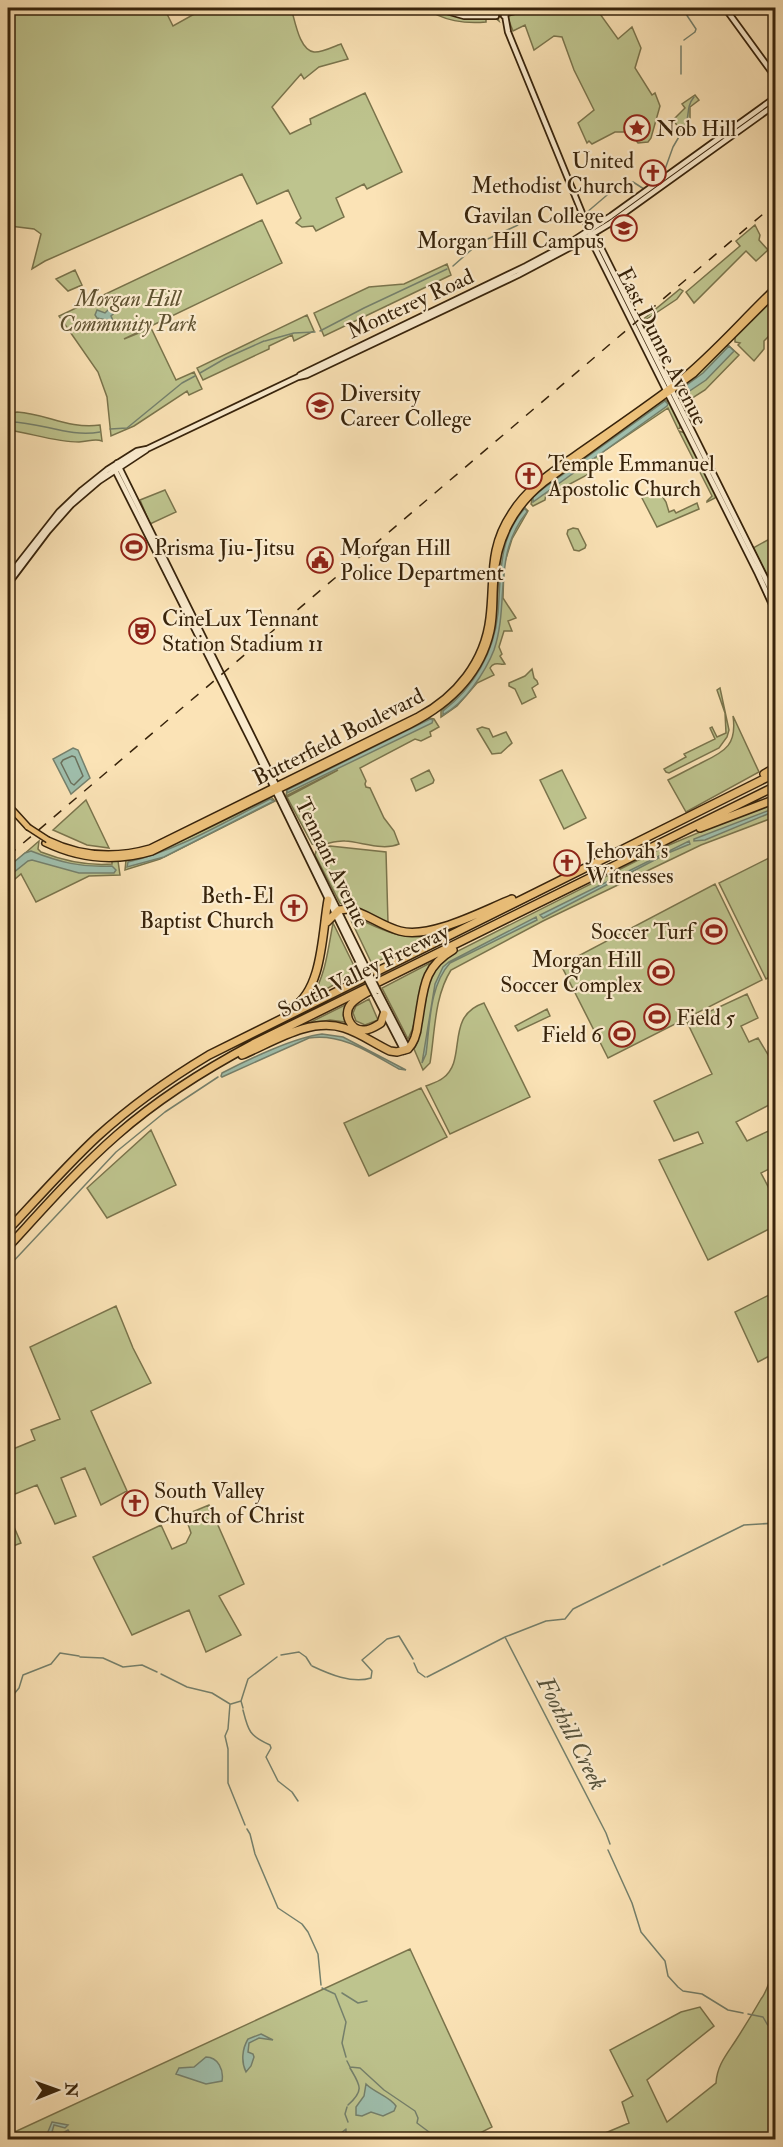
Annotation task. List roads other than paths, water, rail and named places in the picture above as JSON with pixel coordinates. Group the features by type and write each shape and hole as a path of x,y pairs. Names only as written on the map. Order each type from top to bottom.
{"highway":[{"path":"732,795 776,767"},
{"name":"South Valley Freeway","path":"8,1230 75,1159 120,1117 170,1080 235,1041 776,773"},
{"name":"South Valley Freeway","path":"8,1247 83,1167 116,1136 163,1098 215,1065 776,786"},
{"path":"675,836 683,835 776,799"},
{"path":"327,922 337,911 353,910 398,930 422,932 538,890"},
{"path":"235,1041 299,1004 305,997 313,982 327,922 328,900"},
{"path":"215,1065 299,1031 322,1025 345,1029 390,1051 406,1050 416,1035 425,983 431,968 446,954 502,921"},
{"path":"384,1014 381,1023 364,1030 354,1027 348,1010 353,1002 399,972"}],"main road":[{"path":"436,8 464,16 497,14 514,8"},
{"path":"442,8 469,14 497,14 505,22"},
{"path":"506,11 527,8"},
{"path":"724,8 776,78"},
{"path":"505,22 506,11"},
{"name":"East Dunne Avenue","path":"505,22 591,240 646,343 776,613"},
{"name":"Monterey Road","path":"8,577 44,529 64,507 116,467 147,449 298,377 318,364 590,233 776,97"},
{"name":"Monterey Road","path":"298,377 307,375 543,263 776,104"},
{"name":"Butterfield Boulevard","path":"669,391 776,286"},
{"name":"Butterfield Boulevard","path":"8,811 27,828 47,841 72,850 90,854 114,855 135,852 158,845 276,789 442,701 470,672 483,645 489,617 493,558 500,533 515,507 541,480 702,366 776,292"},
{"path":"434,314 437,308"},
{"name":"East Dunne Avenue","path":"669,391 776,600"},
{"name":"Monterey Road","path":"8,584 62,515 116,467"},
{"name":"Tennant Avenue","path":"116,467 208,656 222,675 224,686"},
{"name":"Tennant Avenue","path":"116,467 406,1050"},
{"path":"720,498 723,498 729,511 733,514"},
{"path":"741,539 750,547"},
{"path":"759,566 758,574 769,586"},
{"name":"Tennant Avenue","path":"276,789 328,900 337,911"},
{"name":"Butterfield Boulevard","path":"8,805 27,828"},
{"name":"Tennant Avenue","path":"376,993 384,1014 406,1050"}],"water":[{"path":"117,301 121,302 121,307 111,316 115,325 119,327 115,329 110,321 97,318 95,315 97,310 105,313"},
{"path":"729,346 734,351 706,380 679,396 680,390 703,373"},
{"path":"665,401 667,406 533,502 533,497 544,488"},
{"path":"525,508 527,512 516,528 505,562 499,632 494,650 485,669 470,691 456,706 443,715 443,711 473,680 487,655 496,628 505,544 516,520"},
{"path":"430,719 433,720 432,723 287,793 287,790"},
{"path":"73,748 78,750 90,778 71,794 53,759"},
{"path":"270,799 274,801 164,857 127,867 128,862 183,843"},
{"path":"775,808 775,811 705,840 694,841 694,839"},
{"path":"689,841 690,844 668,853 543,918 540,915"},
{"path":"31,851 71,863 112,866 116,870 114,873 79,873 32,860 8,877 8,867"},
{"path":"536,917 537,920 450,963 443,972 434,994 426,1054 422,1063 435,984 443,967 449,962"},
{"path":"322,1034 343,1037 406,1070 399,1069 345,1041 321,1037 309,1038 221,1076 222,1073 271,1050 298,1040"},
{"path":"261,2034 273,2040 259,2038 249,2043 248,2052 254,2057 246,2072 243,2051 246,2043 248,2039"},
{"path":"206,2057 214,2059 219,2065 222,2081 206,2084 176,2074 179,2068 194,2067"},
{"path":"366,2084 393,2103 396,2106 394,2111 383,2116 371,2112 362,2116 356,2115 356,2107 364,2096"},
{"path":"52,2122 68,2125 65,2128 54,2125 52,2132 61,2134 68,2130 72,2136 65,2139 45,2139"}],"waterway":[{"path":"682,8 696,29 684,40"},
{"path":"681,46 681,74"},
{"path":"681,134 694,97"},
{"path":"664,172 680,135"},
{"path":"627,182 633,182 644,189"},
{"path":"586,213 620,184"},
{"path":"453,266 479,243 518,225"},
{"path":"320,331 447,269"},
{"path":"265,341 294,333 315,332"},
{"path":"200,373 264,341"},
{"path":"110,429 127,428 182,383 195,376"},
{"path":"8,422 20,422 76,433 100,432"},
{"path":"8,1267 116,1152 165,1112 218,1077"},
{"path":"663,1565 744,1525 776,1523"},
{"path":"427,1677 505,1637 546,1621 565,1619 573,1609 660,1566"},
{"path":"312,1666 348,1679 371,1678 372,1671 362,1660 387,1639 399,1636 413,1659"},
{"name":"Foothill Creek","path":"505,1637 610,1844"},
{"path":"281,1655 299,1652 311,1665"},
{"path":"8,1694 14,1694 19,1688 23,1675 51,1664 60,1653 79,1656"},
{"path":"80,1657 103,1658 123,1667 142,1665 157,1672"},
{"path":"231,1704 241,1701 248,1679 277,1657"},
{"path":"414,1663 418,1672 425,1677"},
{"path":"161,1674 187,1687 212,1693 230,1704 228,1729 225,1736 228,1749 228,1783 245,1825"},
{"path":"241,1701 243,1708"},
{"path":"243,1710 250,1732 270,1745 271,1748 266,1757 278,1781 292,1792 298,1801"},
{"path":"247,1829 278,1908 302,1924 308,1932 318,1954 321,1985"},
{"name":"Foothill Creek","path":"608,1850 632,1903 641,1932 665,1961 668,1976 683,1991 702,1994 728,2010 743,2013"},
{"path":"322,1988 335,1994 346,2022 342,2043 346,2057"},
{"path":"342,1993 358,2003 367,2001"},
{"name":"Foothill Creek","path":"748,2014 763,2017 776,2033"},
{"path":"347,2061 350,2067 360,2068 384,2090 415,2111 418,2118 417,2123 429,2132 433,2140"},
{"path":"348,2105 359,2091 350,2068"},
{"path":"347,2107 345,2114 348,2122"},
{"path":"332,2140 346,2129 346,2132"},
{"path":"347,2135 348,2140"}],"railway":[{"path":"8,856 776,203"}],"place":[{"name":"Nob Hill","path":"637,128"},
{"name":"United Methodist Church","path":"653,173"},
{"name":"Gavilan College Morgan Hill Campus","path":"624,228"},
{"name":"Diversity Career College","path":"320,406"},
{"name":"Temple Emmanuel Apostolic Church","path":"529,476"},
{"name":"Prisma Jiu-Jitsu","path":"134,547"},
{"name":"Morgan Hill Police Department","path":"320,560"},
{"name":"CineLux Tennant Station Stadium 11","path":"142,631"},
{"name":"Jehovah's Witnesses","path":"567,863"},
{"name":"Beth-El Baptist Church","path":"294,908"},
{"name":"Soccer Turf","path":"714,931"},
{"name":"Morgan Hill Soccer Complex","path":"661,972"},
{"name":"Field 5","path":"657,1017"},
{"name":"Field 6","path":"622,1034"},
{"name":"South Valley Church of Christ","path":"135,1503"}],"park label":[{"name":"Morgan Hill Community Park","path":"128,310"}]}
